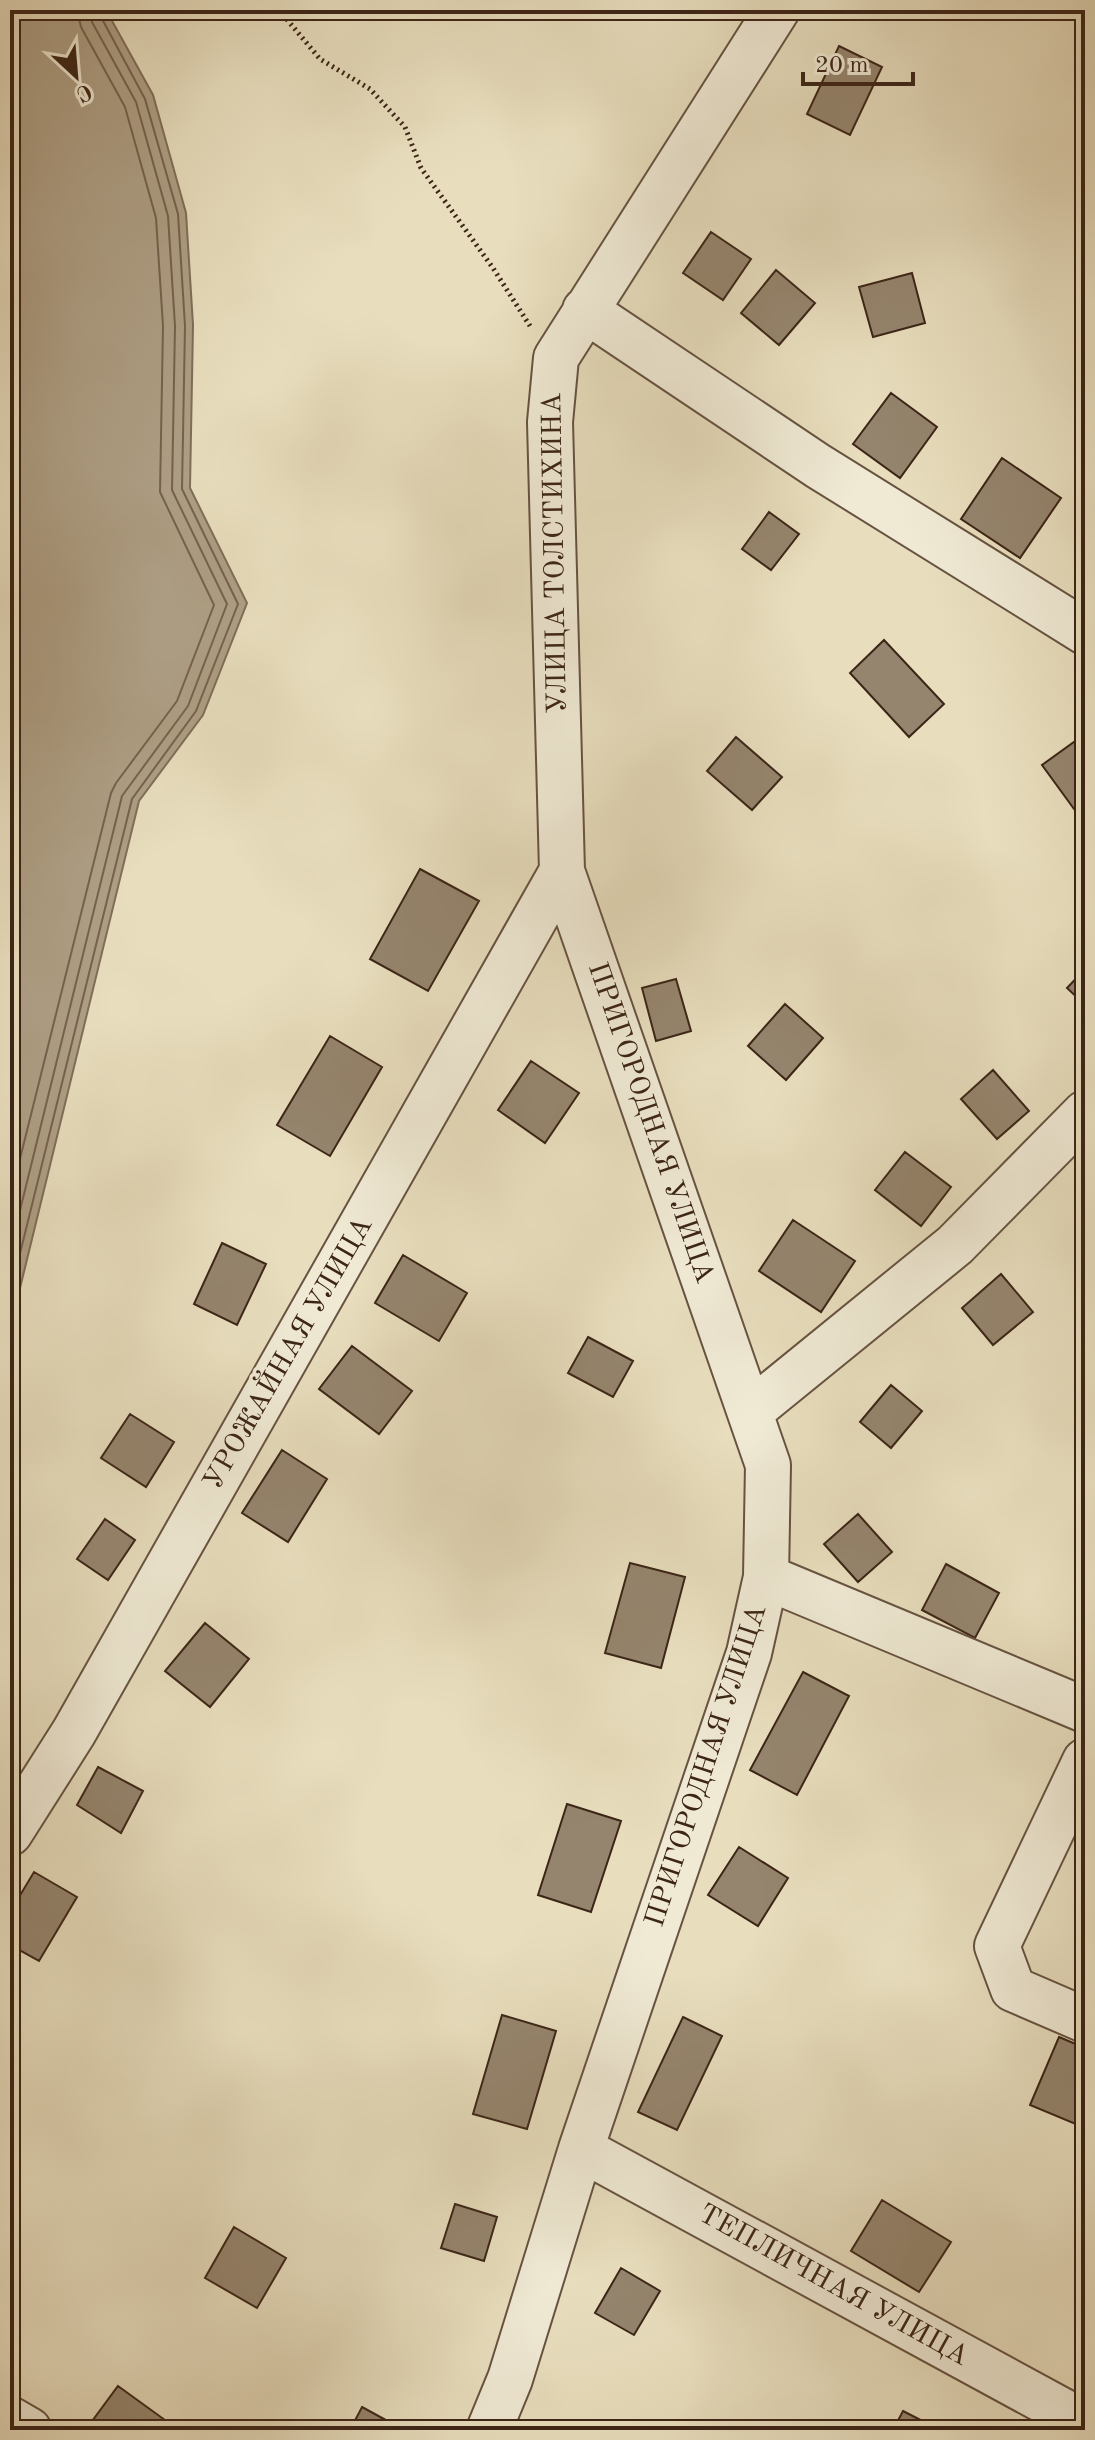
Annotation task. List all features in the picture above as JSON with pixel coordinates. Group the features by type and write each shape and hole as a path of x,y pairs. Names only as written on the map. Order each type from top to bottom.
{"street":[{"name":"УЛИЦА ТОЛСТИХИНА","path":"562,871 550,422 556,358 777,10"},
{"path":"585,310 818,466 1085,632"},
{"name":"ПРИГОРОДНАЯ УЛИЦА","path":"489,2430 510,2379 581,2149 749,1653 766,1577 768,1465 562,871"},
{"name":"УРОЖАЙНАЯ УЛИЦА","path":"10,1833 74,1732 562,871"},
{"path":"751,1411 955,1245 1085,1113"},
{"path":"766,1577 1085,1710"},
{"path":"1085,1761 997,1946 1013,1989 1085,2020"},
{"name":"ТЕПЛИЧНАЯ УЛИЦА","path":"581,2149 1085,2423"},
{"path":"10,2419 29,2430"}],"path":[{"path":"279,10 320,59 370,89 405,127 421,168 493,268 531,328 556,358"}],"water":[{"path":"10,10 106,10 153,95 186,213 193,325 190,488 247,603 203,715 139,801 10,1329"}],"building":[{"path":"839,46 882,67 850,135 807,114"},
{"path":"711,232 751,259 723,300 683,273"},
{"path":"776,270 815,303 779,345 741,313"},
{"path":"912,273 925,323 873,337 859,287"},
{"path":"891,393 937,427 900,478 853,444"},
{"path":"1002,458 1061,498 1020,558 961,519"},
{"path":"769,512 799,534 771,570 742,549"},
{"path":"884,640 944,704 909,737 850,673"},
{"path":"1085,734 1085,802 1074,809 1042,765"},
{"path":"736,737 782,777 752,810 707,771"},
{"path":"420,869 479,901 428,991 370,959"},
{"path":"1085,969 1085,1005 1067,988"},
{"path":"676,979 691,1031 656,1041 642,988"},
{"path":"785,1004 823,1038 786,1080 748,1046"},
{"path":"330,1036 382,1067 330,1156 277,1125"},
{"path":"531,1061 579,1093 545,1143 498,1110"},
{"path":"993,1070 1029,1111 997,1139 961,1099"},
{"path":"905,1152 951,1187 921,1226 875,1190"},
{"path":"793,1220 855,1261 821,1312 759,1271"},
{"path":"222,1243 266,1264 237,1325 194,1304"},
{"path":"403,1255 467,1293 439,1341 375,1303"},
{"path":"1001,1274 1033,1312 993,1345 962,1308"},
{"path":"588,1337 633,1361 613,1397 568,1373"},
{"path":"352,1346 412,1391 379,1434 319,1389"},
{"path":"891,1385 922,1411 891,1448 860,1422"},
{"path":"130,1414 174,1442 146,1487 101,1458"},
{"path":"282,1450 327,1479 288,1542 242,1513"},
{"path":"858,1514 892,1552 858,1582 824,1544"},
{"path":"105,1519 135,1540 108,1580 77,1559"},
{"path":"630,1563 685,1577 661,1668 605,1653"},
{"path":"946,1564 999,1593 975,1638 922,1610"},
{"path":"205,1623 249,1659 210,1707 165,1671"},
{"path":"803,1672 849,1696 797,1795 750,1770"},
{"path":"98,1767 143,1791 121,1833 77,1805"},
{"path":"567,1804 621,1821 591,1912 538,1895"},
{"path":"739,1847 788,1878 758,1926 708,1895"},
{"path":"34,1872 77,1897 39,1961 10,1945 10,1912"},
{"path":"502,2015 556,2031 527,2129 473,2114"},
{"path":"683,2017 722,2036 677,2130 638,2112"},
{"path":"1059,2037 1085,2048 1085,2109 1078,2125 1030,2105"},
{"path":"882,2200 951,2242 919,2292 851,2251"},
{"path":"455,2204 497,2217 484,2261 441,2248"},
{"path":"234,2227 286,2258 257,2308 205,2278"},
{"path":"621,2268 660,2291 634,2335 595,2313"},
{"path":"118,2386 176,2428 87,2428"},
{"path":"362,2407 404,2430 350,2430"},
{"path":"903,2411 940,2430 893,2430"}]}
